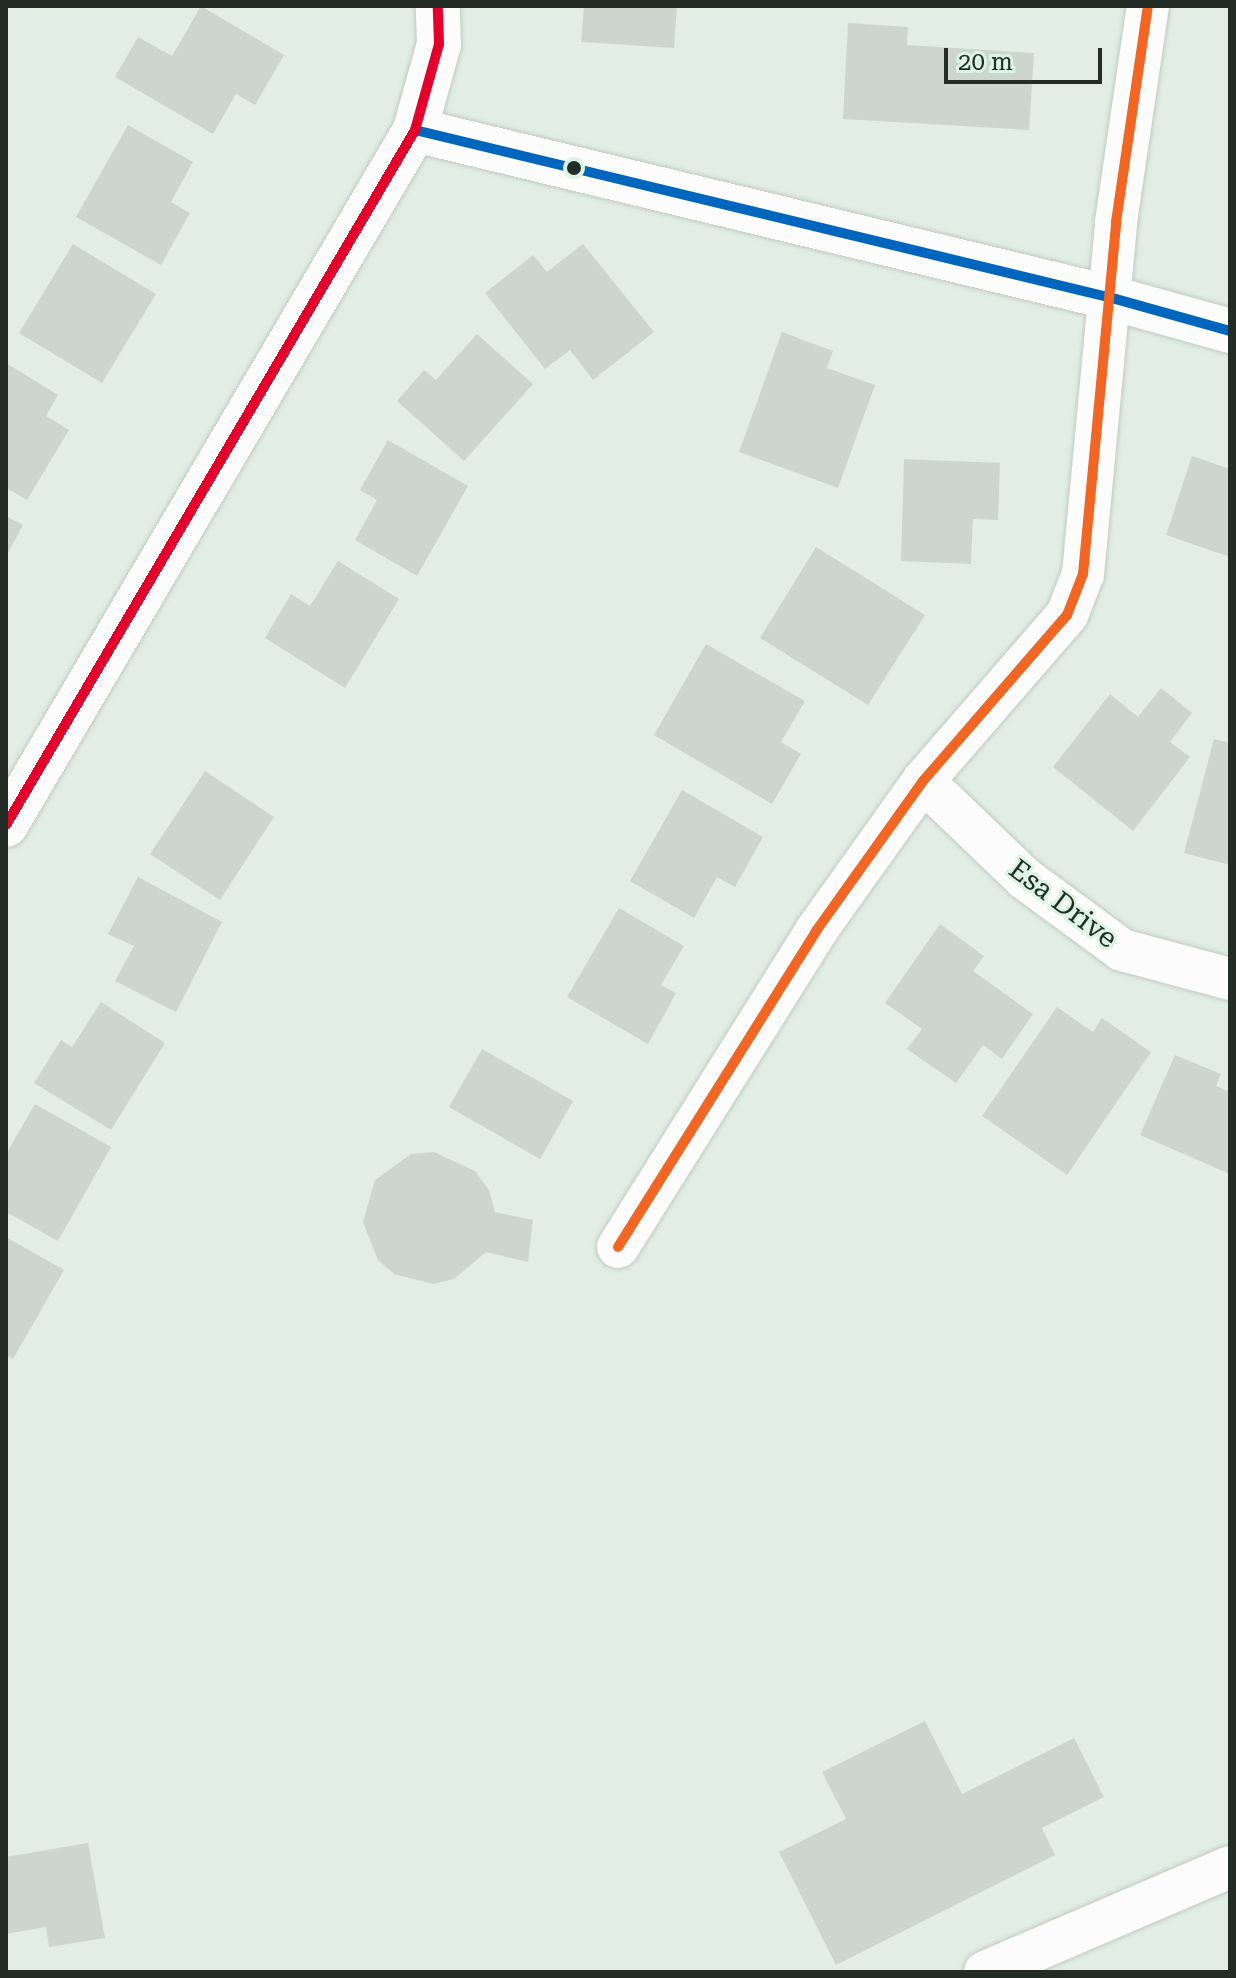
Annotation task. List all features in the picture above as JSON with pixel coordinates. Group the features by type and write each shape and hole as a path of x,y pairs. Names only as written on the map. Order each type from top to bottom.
{"street":[{"path":"6,825 415,130 439,44 438,6"},
{"path":"618,1247 816,931 923,781 1067,615 1083,574 1112,298 1116,222 1148,6"},
{"path":"415,130 1112,298 1230,331"},
{"name":"Esa Drive","path":"923,781 1024,878 1122,950 1230,979"},
{"path":"985,1972 1230,1867"}],"building":[{"path":"201,6 284,55 255,105 236,94 213,134 115,77 138,37 172,56"},
{"path":"584,6 677,6 674,48 581,42"},
{"path":"848,23 908,27 907,45 1034,53 1029,130 843,119"},
{"path":"128,125 193,162 171,202 190,213 161,265 76,217"},
{"path":"73,244 156,294 102,383 19,333"},
{"path":"583,244 654,332 593,380 570,350 545,369 485,293 533,255 547,272"},
{"path":"782,332 833,351 827,368 875,385 838,488 739,452"},
{"path":"477,334 533,384 464,461 397,401 424,370 436,380"},
{"path":"6,363 58,395 46,416 69,430 27,500 6,488"},
{"path":"388,440 468,486 417,576 355,540 377,500 360,490"},
{"path":"1192,456 1230,469 1230,557 1166,535"},
{"path":"904,459 1000,463 998,520 973,519 971,564 901,561"},
{"path":"6,516 23,525 6,557"},
{"path":"816,547 925,615 868,705 760,638"},
{"path":"338,561 399,599 345,688 265,638 291,594 310,606"},
{"path":"706,644 805,701 781,742 801,754 772,804 654,735"},
{"path":"1161,688 1192,713 1170,742 1190,757 1133,831 1053,767 1110,694 1138,717"},
{"path":"1214,739 1230,743 1230,865 1184,853"},
{"path":"205,771 274,817 220,900 150,854"},
{"path":"682,790 763,837 735,887 717,877 694,918 630,881"},
{"path":"138,877 222,922 176,1012 115,981 134,946 108,934"},
{"path":"619,908 684,946 661,985 676,993 648,1044 567,997"},
{"path":"940,924 984,956 973,971 1033,1014 1002,1059 983,1045 956,1083 907,1049 922,1029 885,1003"},
{"path":"101,1002 165,1043 111,1130 34,1083 61,1040 72,1047"},
{"path":"1057,1007 1093,1032 1102,1018 1151,1052 1067,1175 982,1116"},
{"path":"482,1049 573,1101 540,1159 449,1107"},
{"path":"1175,1055 1221,1074 1216,1086 1230,1092 1230,1174 1140,1135"},
{"path":"35,1104 111,1147 58,1241 6,1212 6,1154"},
{"path":"434,1152 475,1171 489,1190 495,1212 533,1220 528,1262 486,1252 454,1279 433,1284 394,1274 378,1260 363,1222 375,1180 411,1154"},
{"path":"6,1237 64,1270 13,1359 6,1355"},
{"path":"925,1721 962,1794 1074,1738 1104,1797 1042,1828 1055,1855 836,1965 779,1852 846,1819 822,1772"},
{"path":"88,1843 105,1938 49,1947 46,1927 6,1934 6,1857"}],"transit line":[{"path":"6,825 415,130 439,44 438,6"},
{"path":"618,1247 816,931 923,781 1067,615 1083,574 1116,222 1148,6"},
{"path":"415,130 1112,298 1230,331"}]}
